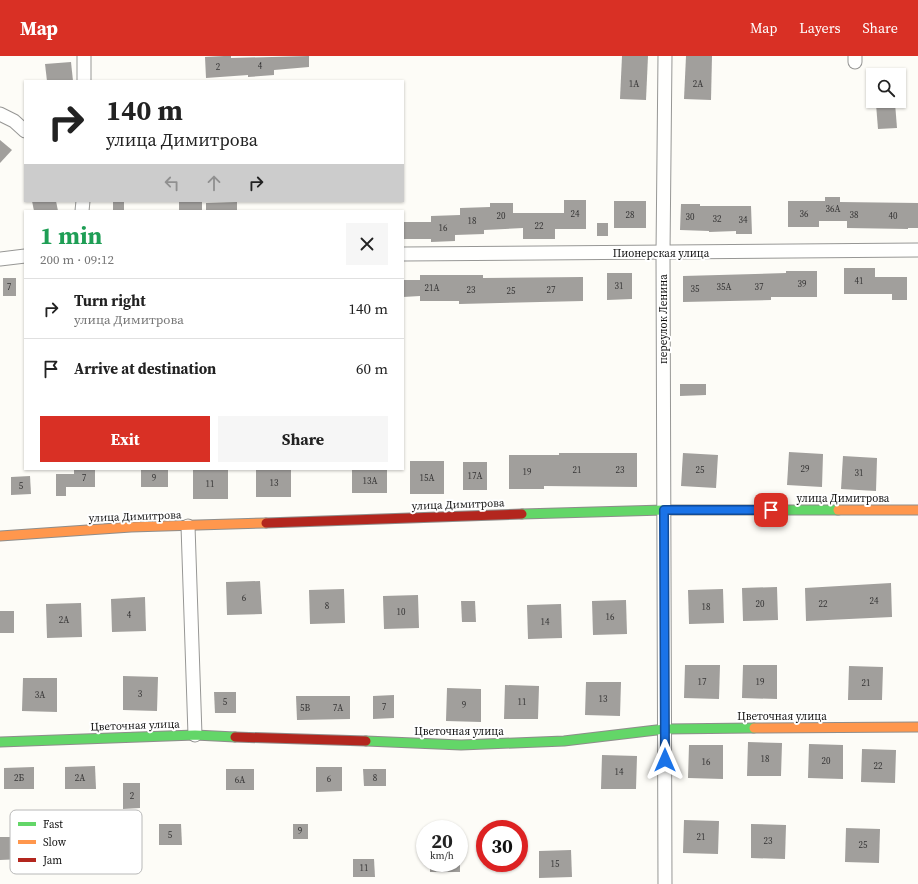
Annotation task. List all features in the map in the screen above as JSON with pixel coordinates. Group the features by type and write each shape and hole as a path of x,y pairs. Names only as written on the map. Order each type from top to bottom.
{"street":[{"path":"84,56 84,80"},
{"name":"переулок Ленина","path":"665,56 663,253 665,884"},
{"path":"0,114 14,121 24,130"},
{"name":"Пионерская улица","path":"404,254 918,250"},
{"path":"0,259 24,256"},
{"name":"улица Димитрова","path":"0,536 131,527 664,510 918,510"},
{"path":"188,526 195,735"},
{"name":"Цветочная улица","path":"0,742 195,735 461,745 564,741 665,728 918,727"}],"building":[{"path":"231,56 231,58 309,56 309,67 274,70 274,75 206,78 205,57"},
{"path":"622,56 648,56 646,100 620,99"},
{"path":"686,56 712,56 711,100 684,99"},
{"path":"71,62 73,80 47,80 45,64"},
{"path":"876,108 895,108 897,128 878,129"},
{"path":"0,140 12,150 0,163"},
{"path":"825,197 840,197 840,202 918,203 918,228 847,228 847,221 819,221 819,227 788,227 788,201 825,201"},
{"path":"564,200 586,200 586,229 555,229 555,239 523,239 523,228 484,230 484,234 455,235 455,241 431,242 431,239 404,239 404,222 431,222 431,216 460,215 460,208 490,207 490,203 513,203 513,213 564,213"},
{"path":"614,201 646,201 646,228 614,228"},
{"path":"32,202 56,202 58,210 34,210"},
{"path":"113,202 124,202 124,210 113,210"},
{"path":"179,202 202,202 202,210 179,210"},
{"path":"237,202 237,210 206,210 206,203"},
{"path":"681,204 700,204 700,206 751,206 752,234 736,234 736,231 709,232 680,230"},
{"path":"597,223 608,223 608,236 597,236"},
{"path":"844,268 875,268 875,277 907,277 907,300 892,300 892,294 844,294"},
{"path":"786,271 817,271 817,297 771,297 771,300 683,302 683,276 786,273"},
{"path":"607,273 632,273 632,299 607,300"},
{"path":"420,275 483,275 483,278 583,277 583,301 459,304 459,301 420,301 420,296 404,297 404,280 420,280"},
{"path":"3,278 16,278 16,296 3,296"},
{"path":"680,384 706,384 706,395 680,396"},
{"path":"789,452 823,454 822,487 787,485"},
{"path":"559,453 637,453 637,487 544,486 544,489 509,489 509,455 559,455"},
{"path":"683,453 718,455 716,488 681,486"},
{"path":"843,456 877,458 876,491 841,489"},
{"path":"410,461 444,461 444,494 410,494"},
{"path":"463,462 487,462 487,490 463,490"},
{"path":"74,470 95,470 95,487 66,487 66,496 56,496 56,474 74,474"},
{"path":"141,470 168,470 168,487 141,487"},
{"path":"193,470 228,470 228,499 193,499"},
{"path":"256,470 291,470 291,497 256,497"},
{"path":"352,470 387,470 387,493 352,493"},
{"path":"30,476 31,494 11,495 11,477"},
{"path":"260,581 262,614 227,615 226,582"},
{"path":"891,583 892,617 806,621 805,588"},
{"path":"777,587 778,620 743,621 742,588"},
{"path":"344,589 345,623 310,624 309,590"},
{"path":"723,589 724,623 689,624 688,590"},
{"path":"418,595 419,628 384,629 383,596"},
{"path":"145,597 146,631 112,632 111,599"},
{"path":"626,600 627,634 593,635 592,601"},
{"path":"461,601 475,601 476,622 462,622"},
{"path":"81,603 82,637 47,638 46,604"},
{"path":"561,604 562,638 528,639 527,605"},
{"path":"0,611 14,611 14,633 0,633"},
{"path":"685,665 720,665 719,699 684,698"},
{"path":"743,665 777,665 777,699 742,698"},
{"path":"849,666 883,667 882,700 848,700"},
{"path":"123,676 158,677 157,711 123,710"},
{"path":"23,678 57,678 57,712 22,711"},
{"path":"586,682 621,682 620,716 585,715"},
{"path":"505,685 539,686 538,719 504,719"},
{"path":"447,688 481,689 481,722 446,721"},
{"path":"214,692 236,692 236,713 215,713"},
{"path":"394,695 394,718 373,719 373,696"},
{"path":"296,696 350,696 350,719 297,720"},
{"path":"748,742 782,743 781,776 747,776"},
{"path":"809,744 843,745 843,779 808,778"},
{"path":"689,745 723,745 723,779 688,778"},
{"path":"862,749 896,750 895,783 861,782"},
{"path":"602,755 637,756 636,789 601,789"},
{"path":"95,766 96,789 65,789 65,767"},
{"path":"34,767 34,789 4,789 4,768"},
{"path":"316,767 342,767 342,791 316,792"},
{"path":"226,769 254,769 254,790 226,790"},
{"path":"363,769 386,769 386,786 364,786"},
{"path":"123,783 140,783 140,808 123,809"},
{"path":"684,820 719,821 718,854 683,853"},
{"path":"159,824 181,824 182,845 159,845"},
{"path":"293,824 308,824 308,839 293,839"},
{"path":"751,824 786,825 785,859 751,858"},
{"path":"846,828 880,829 879,863 845,862"},
{"path":"0,837 10,837 10,860 0,860"},
{"path":"571,850 572,877 539,878 539,851"},
{"path":"353,859 374,859 375,877 353,877"}],"traffic: fast":[{"path":"522,514 664,510 838,510"},
{"path":"366,741 461,745 564,741 665,729 754,728"},
{"path":"0,742 195,735 235,737"}],"traffic: slow":[{"path":"838,510 918,510"},
{"path":"0,536 131,527 266,523"},
{"path":"754,728 918,727"}],"traffic: jam":[{"path":"266,523 522,514"},
{"path":"235,737 366,741"}],"route":[{"path":"665,760 664,510 771,510"}]}
